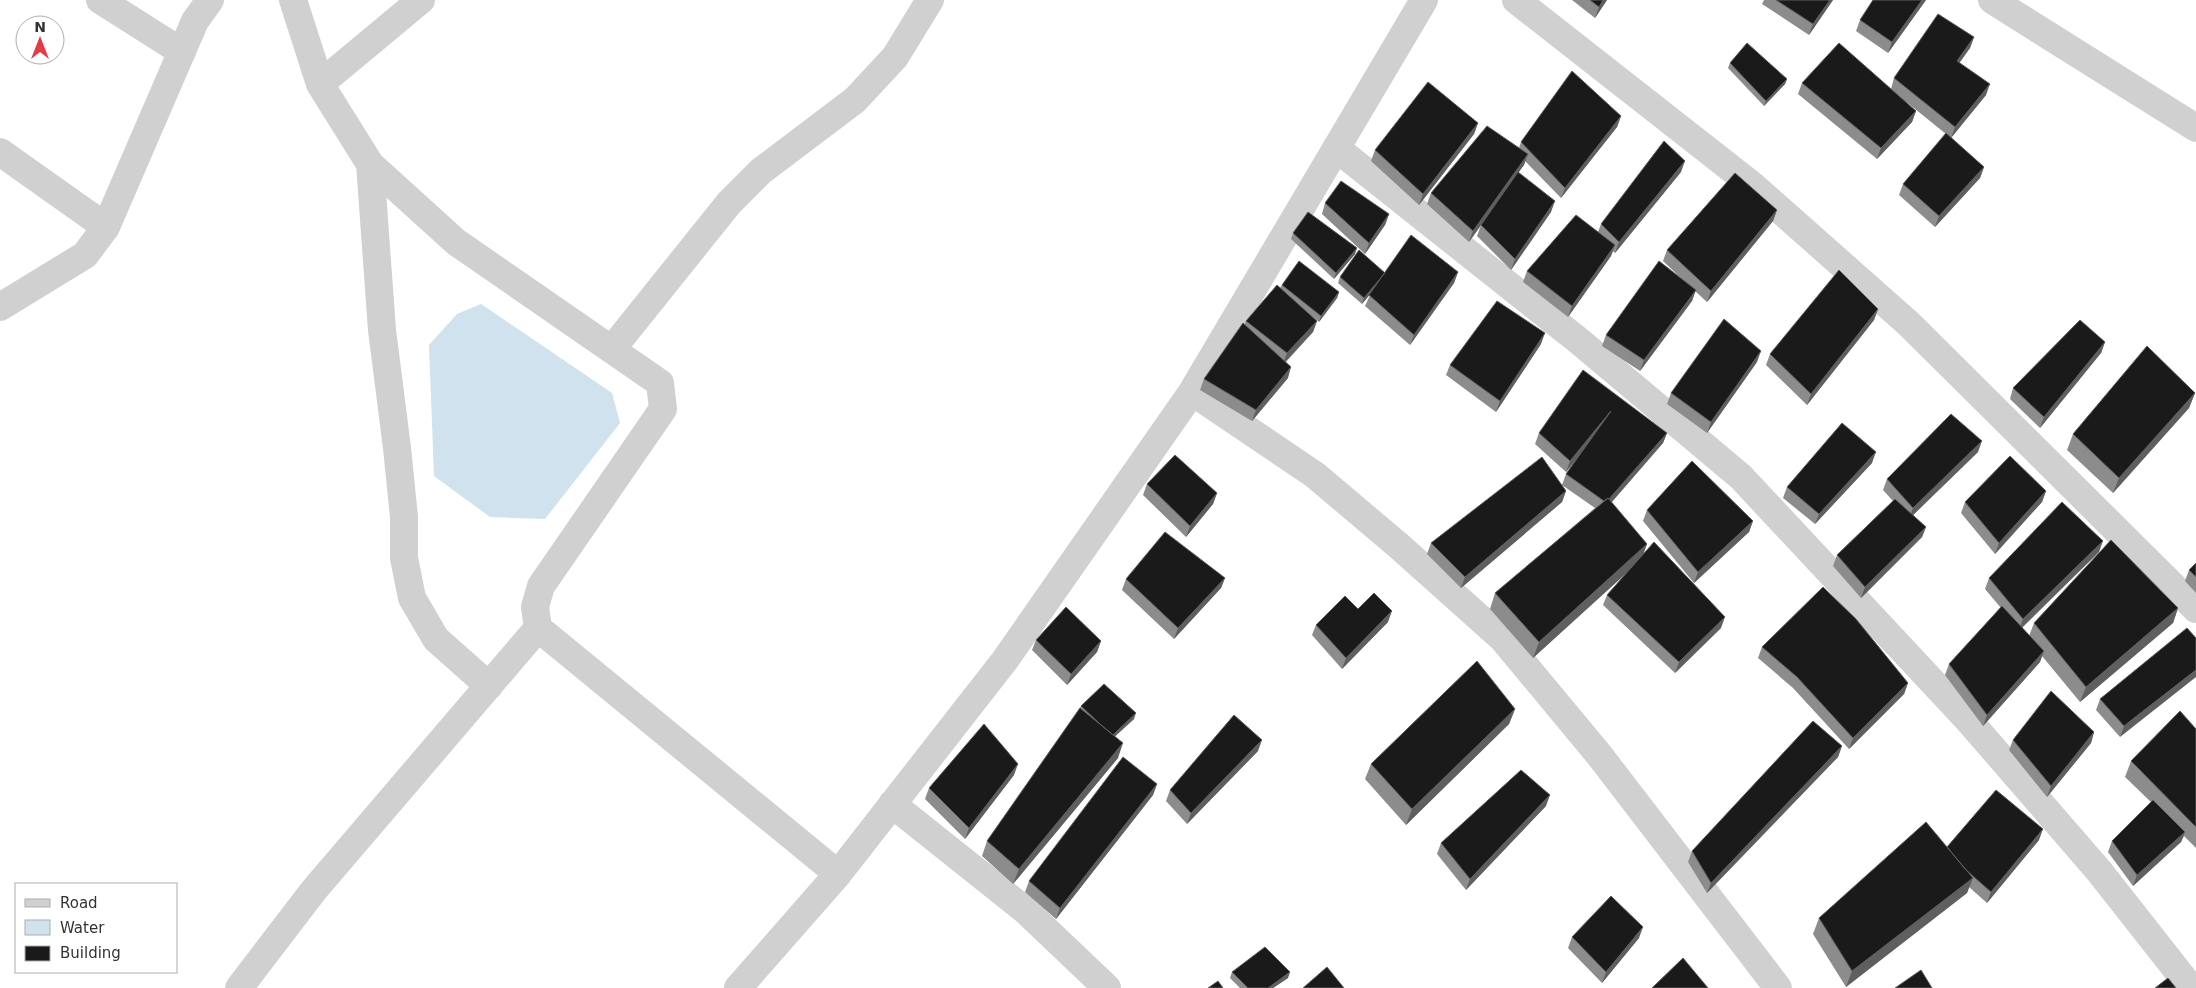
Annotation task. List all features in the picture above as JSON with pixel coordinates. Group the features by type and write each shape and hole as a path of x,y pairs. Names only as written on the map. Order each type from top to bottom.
{"street":[{"path":"100,0 182,52"},
{"path":"0,306 85,255 106,226 195,21 210,0"},
{"path":"293,0 320,84 370,164 456,242 660,383 663,409 541,586 535,607 538,628 838,874"},
{"path":"320,84 421,0"},
{"path":"612,349 729,203 762,171 855,100 895,57 930,0"},
{"path":"741,987 838,874 1005,660 1192,392 1424,0"},
{"path":"1516,0 1752,185 1901,317 2196,609"},
{"path":"1992,0 2196,128"},
{"path":"1336,148 1579,341 1741,477 1970,722 2099,871 2191,988"},
{"path":"0,152 106,226"},
{"path":"370,164 382,330 404,517 404,558 412,598 436,639 489,686"},
{"path":"1192,392 1315,475 1399,546 1503,639 1600,756 1778,988"},
{"path":"239,988 314,890 538,628"},
{"path":"892,804 1025,910 1107,988"}],"water":[{"path":"481,304 612,393 620,423 545,519 490,517 434,476 429,345 457,314"}],"building":[{"path":"1590,0 1603,0 1599,7"},
{"path":"1776,0 1830,0 1813,24"},
{"path":"1873,0 1922,0 1892,42 1860,20"},
{"path":"1938,14 1974,37 1957,61 1990,84 1955,127 1894,78"},
{"path":"1747,43 1787,79 1766,101 1730,63"},
{"path":"1839,43 1916,111 1881,148 1802,83"},
{"path":"1572,71 1621,116 1565,188 1521,142"},
{"path":"1428,82 1478,123 1423,194 1375,150"},
{"path":"1487,126 1528,154 1473,231 1431,193"},
{"path":"1946,133 1984,167 1939,216 1903,184"},
{"path":"1664,141 1685,161 1619,242 1601,224"},
{"path":"1518,172 1555,201 1515,259 1481,225"},
{"path":"1735,173 1777,210 1711,291 1667,250"},
{"path":"1341,181 1389,214 1369,243 1325,203"},
{"path":"1308,212 1357,248 1336,273 1293,233"},
{"path":"1576,215 1615,245 1572,306 1527,271"},
{"path":"1411,235 1458,272 1414,335 1369,295"},
{"path":"1359,250 1385,273 1364,298 1340,277"},
{"path":"1299,261 1339,292 1321,316 1282,285"},
{"path":"1659,261 1696,290 1644,360 1606,335"},
{"path":"1839,270 1878,309 1811,394 1770,354"},
{"path":"1277,285 1317,321 1287,353 1246,321"},
{"path":"1497,301 1545,333 1500,401 1450,365"},
{"path":"1724,319 1761,351 1711,422 1671,393"},
{"path":"2080,320 2105,342 2044,417 2013,388"},
{"path":"1243,323 1291,367 1256,410 1204,379"},
{"path":"2147,346 2195,393 2119,478 2073,434"},
{"path":"1583,370 1667,433 1609,499 1604,501 1566,474 1611,411 1570,461 1539,433"},
{"path":"1951,414 1982,441 1913,508 1887,479"},
{"path":"1842,423 1876,452 1819,514 1787,487"},
{"path":"1175,455 1217,493 1190,526 1147,484"},
{"path":"2010,456 2046,491 1999,543 1965,502"},
{"path":"1542,457 1566,491 1465,577 1431,543"},
{"path":"1692,461 1753,521 1698,572 1647,510"},
{"path":"1608,498 1647,544 1539,642 1495,593"},
{"path":"1895,499 1926,527 1865,587 1837,555"},
{"path":"2062,502 2103,541 2023,619 1989,578"},
{"path":"1165,532 1225,578 1178,628 1126,579"},
{"path":"2111,540 2178,608 2086,687 2034,623"},
{"path":"1654,542 1725,617 1679,662 1607,595"},
{"path":"2196,563 2196,577 2189,570"},
{"path":"1823,587 1856,619 1908,683 1853,738 1797,677 1762,647"},
{"path":"1374,593 1392,611 1346,658 1316,625 1345,596 1358,609"},
{"path":"2002,606 2044,651 1987,715 1949,664"},
{"path":"1066,607 1101,641 1071,674 1036,640"},
{"path":"2187,628 2196,638 2196,670 2124,726 2100,699"},
{"path":"1477,661 1515,709 1412,809 1371,764"},
{"path":"1104,684 1136,713 1113,735 1081,706"},
{"path":"2051,691 2094,732 2051,786 2013,740"},
{"path":"1080,708 1123,743 1019,869 987,841"},
{"path":"2180,711 2196,729 2196,827 2131,761"},
{"path":"1234,715 1262,740 1191,813 1170,790"},
{"path":"1813,721 1842,746 1711,883 1692,851"},
{"path":"984,724 1018,764 969,828 929,788"},
{"path":"1123,757 1157,784 1060,908 1029,881"},
{"path":"1521,770 1550,795 1470,879 1441,843"},
{"path":"1996,790 2043,829 1991,892 1965,869 1947,847"},
{"path":"2153,800 2185,832 2137,875 2112,841"},
{"path":"1926,822 1973,878 1852,971 1819,918"},
{"path":"1611,896 1643,927 1606,972 1572,937"},
{"path":"1265,947 1290,972 1268,988 1248,988 1232,972"},
{"path":"1683,958 1708,988 1652,988"},
{"path":"1327,967 1344,988 1303,988"},
{"path":"1921,970 1932,988 1895,988"},
{"path":"2168,978 2176,988 2155,988"},
{"path":"1218,981 1223,988 1208,988"}]}
